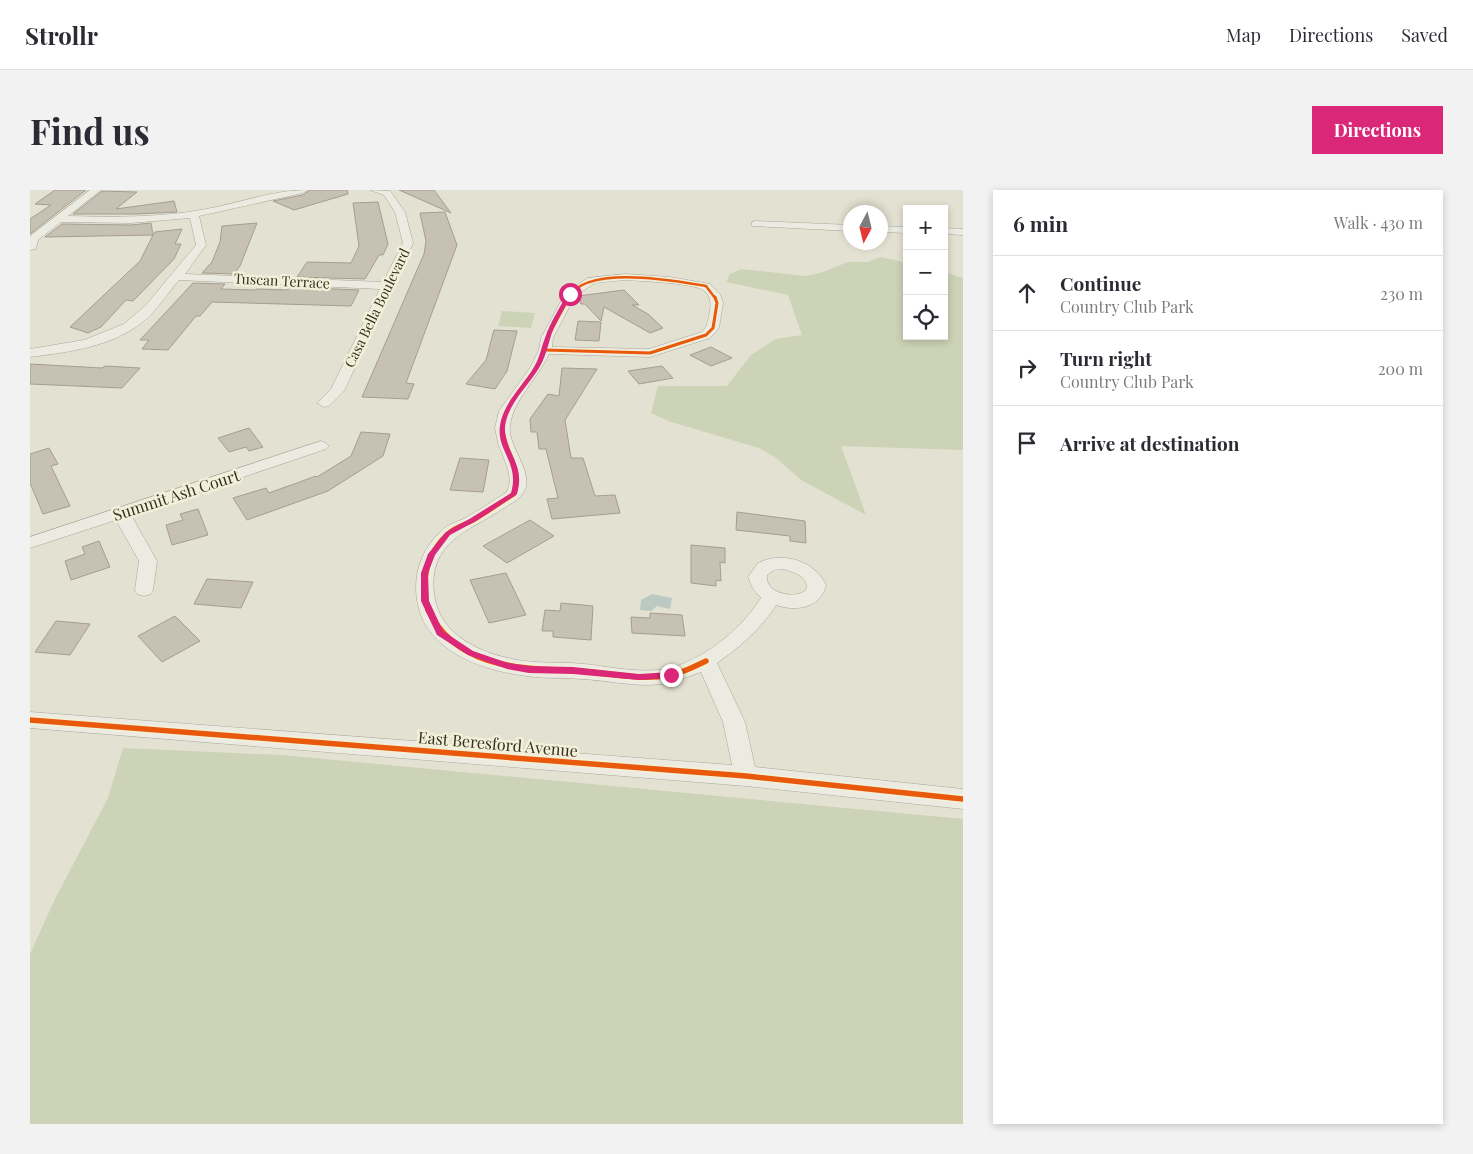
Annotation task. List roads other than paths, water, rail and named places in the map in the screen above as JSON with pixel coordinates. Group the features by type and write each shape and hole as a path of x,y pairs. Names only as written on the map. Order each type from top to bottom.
{"street":[{"path":"32,247 33,239 96,190"},
{"path":"58,219 119,220 175,217 226,209 303,190"},
{"name":"Casa Bella Boulevard","path":"324,403 338,391 408,243 400,212 388,193 375,190"},
{"path":"30,352 61,349 93,341 126,328 140,319 177,277 200,245 194,214"},
{"path":"755,224 843,228"},
{"path":"888,229 903,230"},
{"path":"948,231 963,232"},
{"name":"Tuscan Terrace","path":"177,277 387,286"},
{"path":"545,350 650,353 706,335 713,328 716,303 714,294 706,286 670,280 625,277 592,280 570,294 547,338 545,350 536,368 506,412 502,428 505,443 516,469 518,481 514,494 474,520 448,533 431,554 424,573 425,601 440,633 470,653 507,666 529,670 573,670 647,676 671,675 706,661 738,640 762,614 772,596"},
{"path":"93,341 105,351"},
{"name":"Summit Ash Court","path":"30,543 321,446"},
{"path":"121,513 148,560 144,590"},
{"path":"706,661 734,722 746,776"},
{"name":"East Beresford Avenue","path":"30,720 746,776 963,799"}]}
